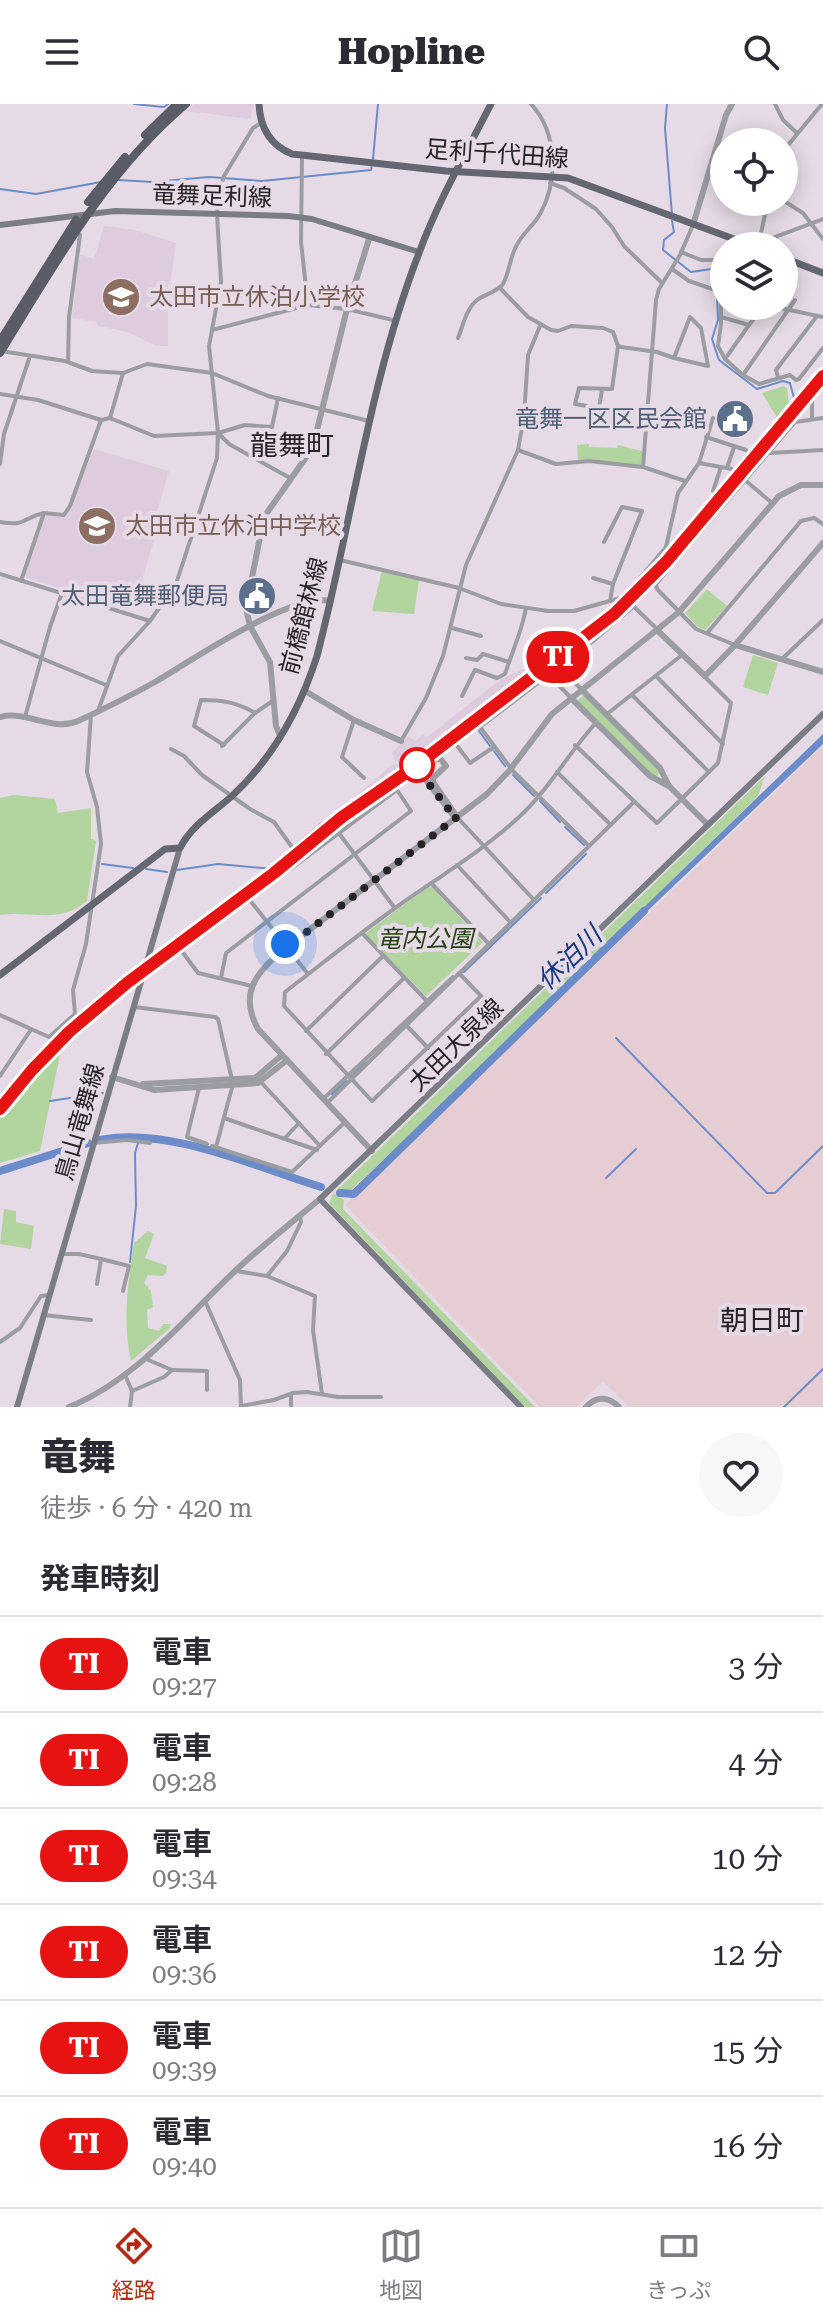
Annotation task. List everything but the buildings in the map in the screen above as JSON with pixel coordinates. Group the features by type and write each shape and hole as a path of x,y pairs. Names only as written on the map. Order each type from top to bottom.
{"highway":[{"path":"0,341 109,175 177,104"},
{"path":"0,352 76,231 83,214 133,156 186,104"}],"main road":[{"path":"259,104 261,122"},
{"name":"前橋館林線","path":"0,975 165,849 180,848 190,831 232,796 260,765 280,736 305,691 331,601 369,421 419,252 491,104"},
{"name":"足利千代田線","path":"261,122 282,150 302,156 588,184 715,232"},
{"name":"竜舞足利線","path":"0,225 115,211 302,217 419,252"},
{"path":"798,263 823,273"},
{"name":"太田大泉線","path":"320,1199 823,714"},
{"name":"鳥山竜舞線","path":"17,1407 180,848"},
{"path":"320,1199 521,1407"}],"street":[{"path":"458,338 470,308 476,301 500,288 518,242 531,229 543,209 551,180 549,132 531,104"},
{"path":"643,467 656,300 693,225 732,104"},
{"path":"775,104 783,120 792,128"},
{"path":"798,132 822,104"},
{"path":"0,1015 51,1037 74,1015 73,990 86,944 101,836 86,768 94,713 118,656 150,621 176,584 217,458 218,433 209,346 221,282 217,214 219,192 224,176 253,128 261,122"},
{"path":"302,156 301,242 308,305"},
{"path":"551,180 596,209 630,253 662,283"},
{"path":"798,210 823,239"},
{"path":"791,232 823,218"},
{"path":"68,362 69,317 80,235 76,231"},
{"path":"280,736 276,726 270,660 250,626 246,608 262,524 311,448 347,309 369,239"},
{"path":"681,252 695,259 710,260"},
{"path":"672,269 689,281 710,288"},
{"path":"500,288 540,326 558,331 571,326 603,328 613,332 618,346 612,389 579,388 575,404 599,408 602,390"},
{"path":"212,330 308,305 347,309 397,321"},
{"path":"778,377 776,370 820,317 798,313"},
{"path":"618,346 708,366 701,328 690,317 674,358"},
{"path":"721,320 718,346 725,359 759,384 790,375 799,379 823,348"},
{"path":"732,320 749,325"},
{"path":"725,359 753,320"},
{"path":"743,375 783,320"},
{"path":"305,691 354,720 401,741 431,688 452,628 459,588 496,495 518,450 524,416 528,355 540,326"},
{"path":"0,352 68,362 92,371 123,373 147,364 212,373 278,398 369,421"},
{"path":"0,464 4,434 29,358"},
{"path":"110,418 123,373"},
{"path":"812,419 812,400 823,385"},
{"path":"0,394 38,400 101,420 110,418 154,436 218,433 245,425 272,427 278,398"},
{"path":"524,416 569,420"},
{"path":"340,560 459,588 501,604 526,608 574,611 624,597 666,547 677,496 699,463 713,418"},
{"path":"822,670 735,645 696,629 657,589 656,584 795,422 823,418"},
{"path":"0,522 22,524 40,513 62,516 66,513 101,420"},
{"path":"218,433 229,444 291,479"},
{"path":"706,437 746,450"},
{"path":"713,491 734,447"},
{"path":"518,450 556,464 589,461 643,467 685,481"},
{"path":"770,453 823,450"},
{"path":"699,463 733,470 772,503"},
{"path":"372,1151 284,1058 254,1021 250,1005 252,986 262,968 487,794 511,768 541,726 571,698 679,612 772,503 796,486 823,485"},
{"path":"604,542 622,507 642,511 613,584 610,601"},
{"path":"21,581 44,513"},
{"path":"707,633 803,520 814,518 823,524"},
{"path":"705,676 823,543"},
{"path":"0,574 150,621"},
{"path":"593,578 613,584"},
{"path":"25,717 62,593"},
{"path":"575,745 657,823 718,763 731,703 624,597"},
{"path":"1,717 74,723 250,626 308,601 331,601"},
{"path":"494,747 470,763 456,745 469,731 480,727 549,675 634,606"},
{"path":"462,696 475,670 497,678 505,674 522,629 526,608"},
{"path":"782,659 823,620"},
{"path":"452,628 481,636"},
{"path":"0,641 106,685"},
{"path":"466,658 477,660 483,654 509,662"},
{"path":"607,714 682,655"},
{"path":"559,667 660,768 669,786"},
{"path":"549,675 650,776 669,786 708,825"},
{"path":"656,676 723,744"},
{"path":"632,695 709,772"},
{"path":"255,713 225,700 201,700 194,726 223,745 255,713 274,700"},
{"path":"354,720 342,757 364,778"},
{"path":"481,996 372,1101 284,1006 285,992 395,908 484,846 520,816 539,797 575,745 596,723"},
{"path":"480,727 511,768 589,846"},
{"path":"171,749 184,756 202,775 274,822 294,849 323,823"},
{"path":"457,817 422,775 423,770 439,757 446,768 433,778 433,782 457,817 534,900"},
{"path":"557,772 611,825"},
{"path":"221,978 226,953 410,812 410,807 395,790 181,950 198,973 252,986"},
{"path":"325,1101 633,803"},
{"path":"338,832 395,908"},
{"path":"457,865 510,922"},
{"path":"431,883 488,943"},
{"path":"249,899 308,974"},
{"path":"362,933 427,1002"},
{"path":"306,1031 383,956"},
{"path":"457,974 506,1022"},
{"path":"326,1054 404,978"},
{"path":"133,1007 217,1018 232,1082 224,1118 212,1146"},
{"path":"405,1024 428,1048"},
{"path":"0,1076 30,1030"},
{"path":"112,1077 154,1090 259,1080 284,1058"},
{"path":"259,1080 318,1148"},
{"path":"200,1084 187,1137 292,1172 344,1123"},
{"path":"224,1118 318,1148"},
{"path":"285,1138 299,1123"},
{"path":"93,1143 127,1140 150,1143"},
{"path":"74,1406 144,1359 236,1271 320,1199"},
{"path":"267,1276 291,1244 301,1222 300,1216"},
{"path":"61,1254 79,1254 129,1266 123,1291"},
{"path":"97,1284 101,1259"},
{"path":"236,1271 267,1276 317,1298 312,1323 322,1394"},
{"path":"0,1342 20,1328 41,1296 49,1295"},
{"path":"205,1301 240,1380 241,1407 291,1394 381,1397"},
{"path":"43,1315 91,1320"},
{"path":"144,1359 172,1370 207,1371 207,1390"},
{"path":"132,1391 164,1377 172,1370"},
{"path":"124,1375 132,1391 130,1407"},
{"path":"291,1394 291,1407"},
{"path":"337,1407 338,1397"},
{"path":"586,1407 598,1398 613,1401 619,1407"}],"shaded area":[{"path":"196,104 254,104 250,119 187,111"},
{"name":"太田市立休泊小学校","path":"104,226 135,230 176,243 168,285 168,346 157,346 127,332 72,318 80,254 94,259"},
{"path":"823,366 823,383 799,413 796,398"},
{"path":"791,402 795,416 742,475 736,470"},
{"name":"太田市立休泊中学校","path":"94,449 169,471 150,535 155,537 133,610 25,575 45,515 66,517"},
{"path":"733,472 740,480 636,603 629,596 630,592"},
{"path":"624,599 630,608 415,770 394,760 392,753 408,736 415,741 423,735 426,738 501,679 540,662 561,643 598,620 618,600"},
{"path":"823,746 823,1407 629,1407 603,1381 577,1407 540,1407 345,1205"},
{"path":"394,763 412,772 300,857 295,849"},
{"path":"294,852 297,859 145,973 151,959"},
{"path":"140,970 136,982 85,1019 67,1037 72,1021"},
{"path":"66,1026 64,1040 34,1071 0,1116 0,1097"}],"green space":[{"path":"784,386 789,405 778,419 762,393"},
{"path":"589,444 589,447 617,448 618,445 642,451 642,465 578,460 577,445"},
{"path":"382,571 419,580 414,614 372,611"},
{"path":"707,589 727,606 705,630 685,613"},
{"path":"753,655 778,663 768,695 743,687"},
{"path":"584,695 658,767 660,772 656,777 577,701"},
{"path":"765,776 758,796 463,1085 350,1191 338,1190 334,1194 344,1200 343,1209 535,1407 525,1407 329,1203 333,1194"},
{"path":"14,795 55,799 58,813 91,808 91,839 96,841 87,901 66,913 0,915 0,798"},
{"name":"竜内公園","path":"432,887 483,942 426,996 366,933"},
{"path":"62,1045 40,1151 0,1163 0,1115 23,1085"},
{"path":"4,1209 16,1211 16,1222 34,1226 31,1249 0,1244"},
{"path":"148,1231 154,1234 145,1258 167,1266 162,1276 148,1275 144,1283 151,1291 153,1307 147,1310 148,1328 159,1331 163,1324 171,1324 131,1361 126,1316 130,1273 134,1243"}],"water":[{"path":"823,734 823,744 639,919 636,915"}],"waterway":[{"path":"134,104 164,107 168,104"},
{"path":"373,159 378,104"},
{"path":"667,104 665,128 672,215"},
{"path":"119,180 152,182 209,177 262,181 371,170 372,165"},
{"path":"0,189 36,194 101,182"},
{"path":"672,221 674,232 664,240 663,250 691,272 710,269"},
{"path":"718,320 712,339 719,360 757,389 783,381 790,383 798,413 778,439"},
{"path":"746,476 761,459"},
{"path":"639,598 741,481"},
{"path":"478,724 629,607"},
{"path":"479,731 490,746"},
{"path":"494,751 505,766"},
{"path":"279,872 411,774"},
{"path":"513,775 534,796"},
{"path":"540,801 560,822"},
{"path":"565,827 584,845"},
{"path":"546,893 586,854"},
{"path":"102,864 133,868"},
{"path":"177,870 218,864 274,869"},
{"path":"146,869 167,872"},
{"path":"464,972 541,898"},
{"name":"休泊川","path":"340,1193 354,1194 644,911"},
{"path":"616,1038 767,1193 775,1193 823,1146"},
{"path":"352,1076 365,1063"},
{"path":"332,1094 346,1081"},
{"path":"50,1101 103,1093"},
{"name":"休泊川","path":"100,1140 126,1137 182,1143 321,1187"},
{"name":"休泊川","path":"0,1171 88,1143"},
{"path":"130,1262 138,1143"},
{"path":"606,1178 636,1149"},
{"path":"784,1407 823,1369"}],"railway":[{"path":"0,1109 42,1058 127,983 274,873 342,817 413,768 614,614 666,562 823,376"}],"train":[{"name":"TI","path":"0,1109 69,1032 127,983 274,873 342,817 413,768 614,614 666,562 823,376"}],"place":[{"name":"太田市立休泊小学校","path":"121,297"},
{"name":"竜舞一区区民会館","path":"735,419"},
{"name":"太田市立休泊中学校","path":"97,526"},
{"name":"太田竜舞郵便局","path":"257,596"}],"district":[{"name":"龍舞町","path":"292,445"},
{"name":"朝日町","path":"762,1320"}],"route":[{"path":"285,944 287,947 457,817 417,765"}]}
